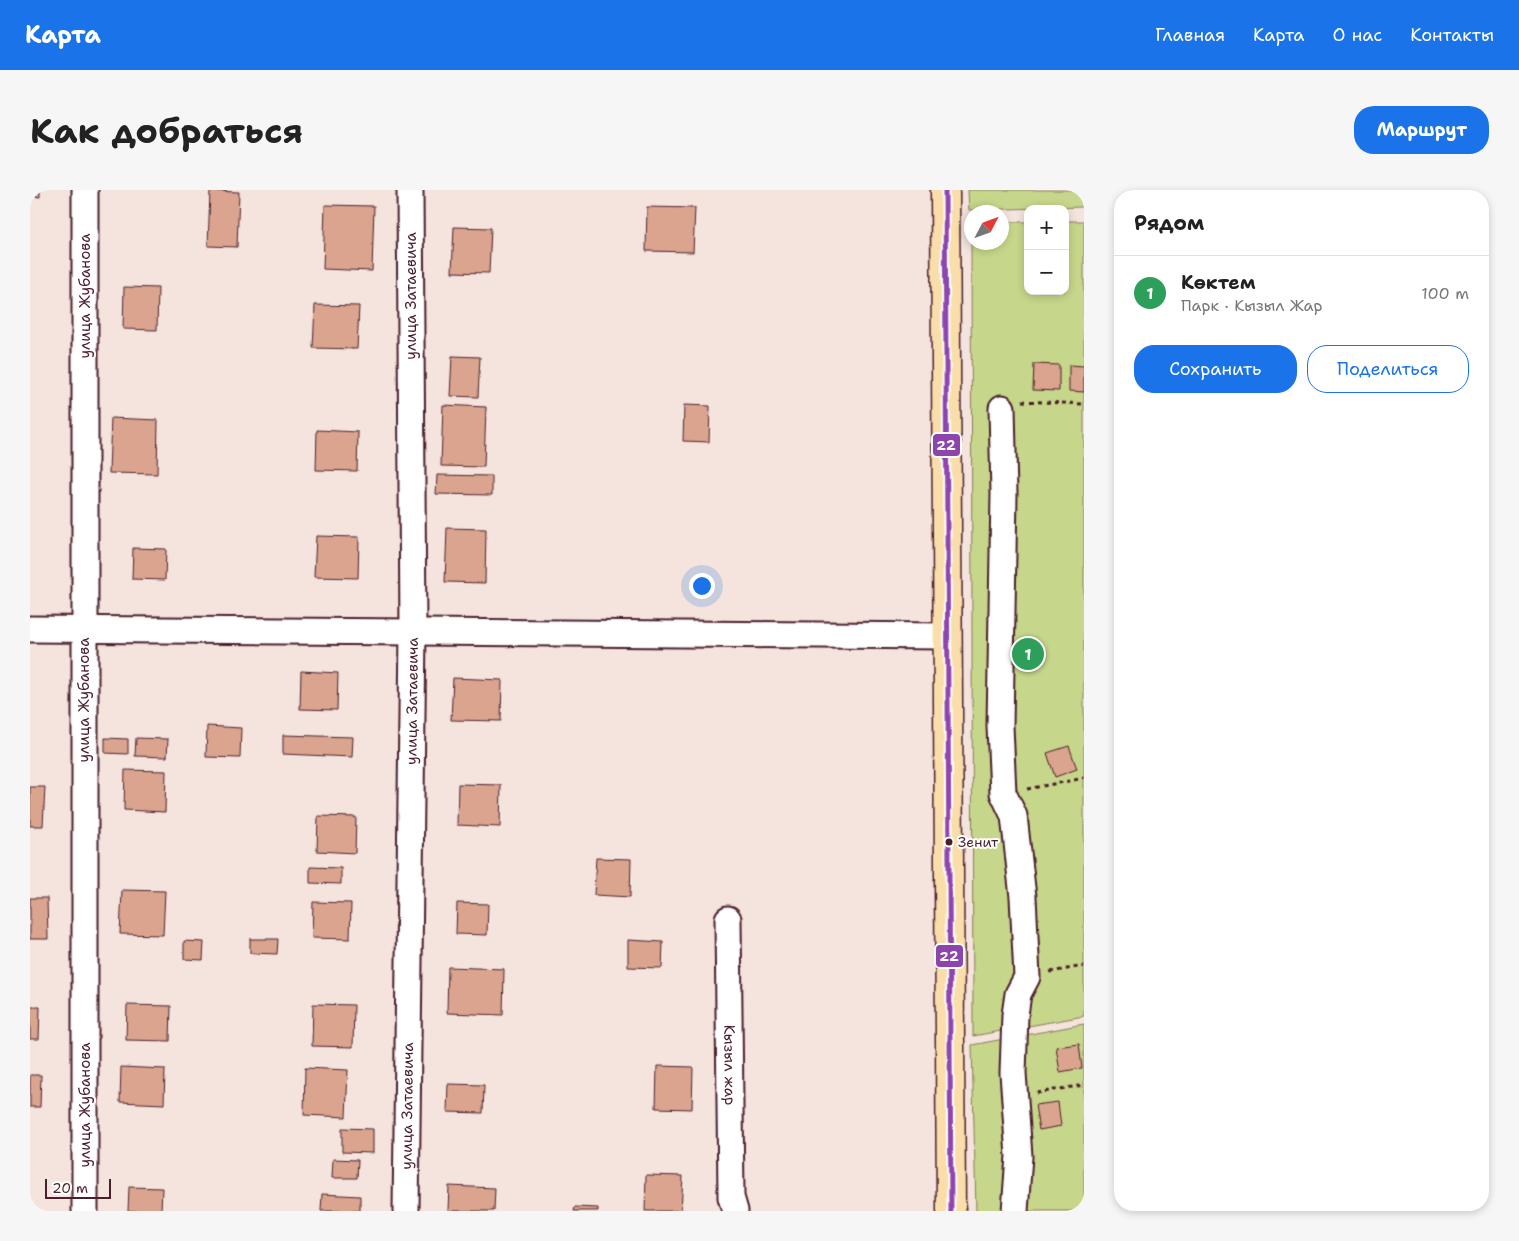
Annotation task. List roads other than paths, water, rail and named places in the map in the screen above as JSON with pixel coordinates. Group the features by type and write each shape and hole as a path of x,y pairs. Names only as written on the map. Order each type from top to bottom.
{"main road":[{"path":"945,190 951,1211"}],"street":[{"name":"улица Жубанова","path":"85,190 85,1211"},
{"name":"улица Затаевича","path":"406,1211 413,632 410,190"},
{"path":"1002,408 1004,494 1000,726 1003,793 1014,816 1023,897 1027,977 1018,994 1015,1015 1014,1096 1019,1156 1015,1211"},
{"path":"30,628 947,636"},
{"name":"Кызыл жар","path":"728,919 731,1197 735,1211"}],"place":[{"name":"Көктем","path":"1028,654"},
{"name":"Зенит","path":"949,842"}]}
